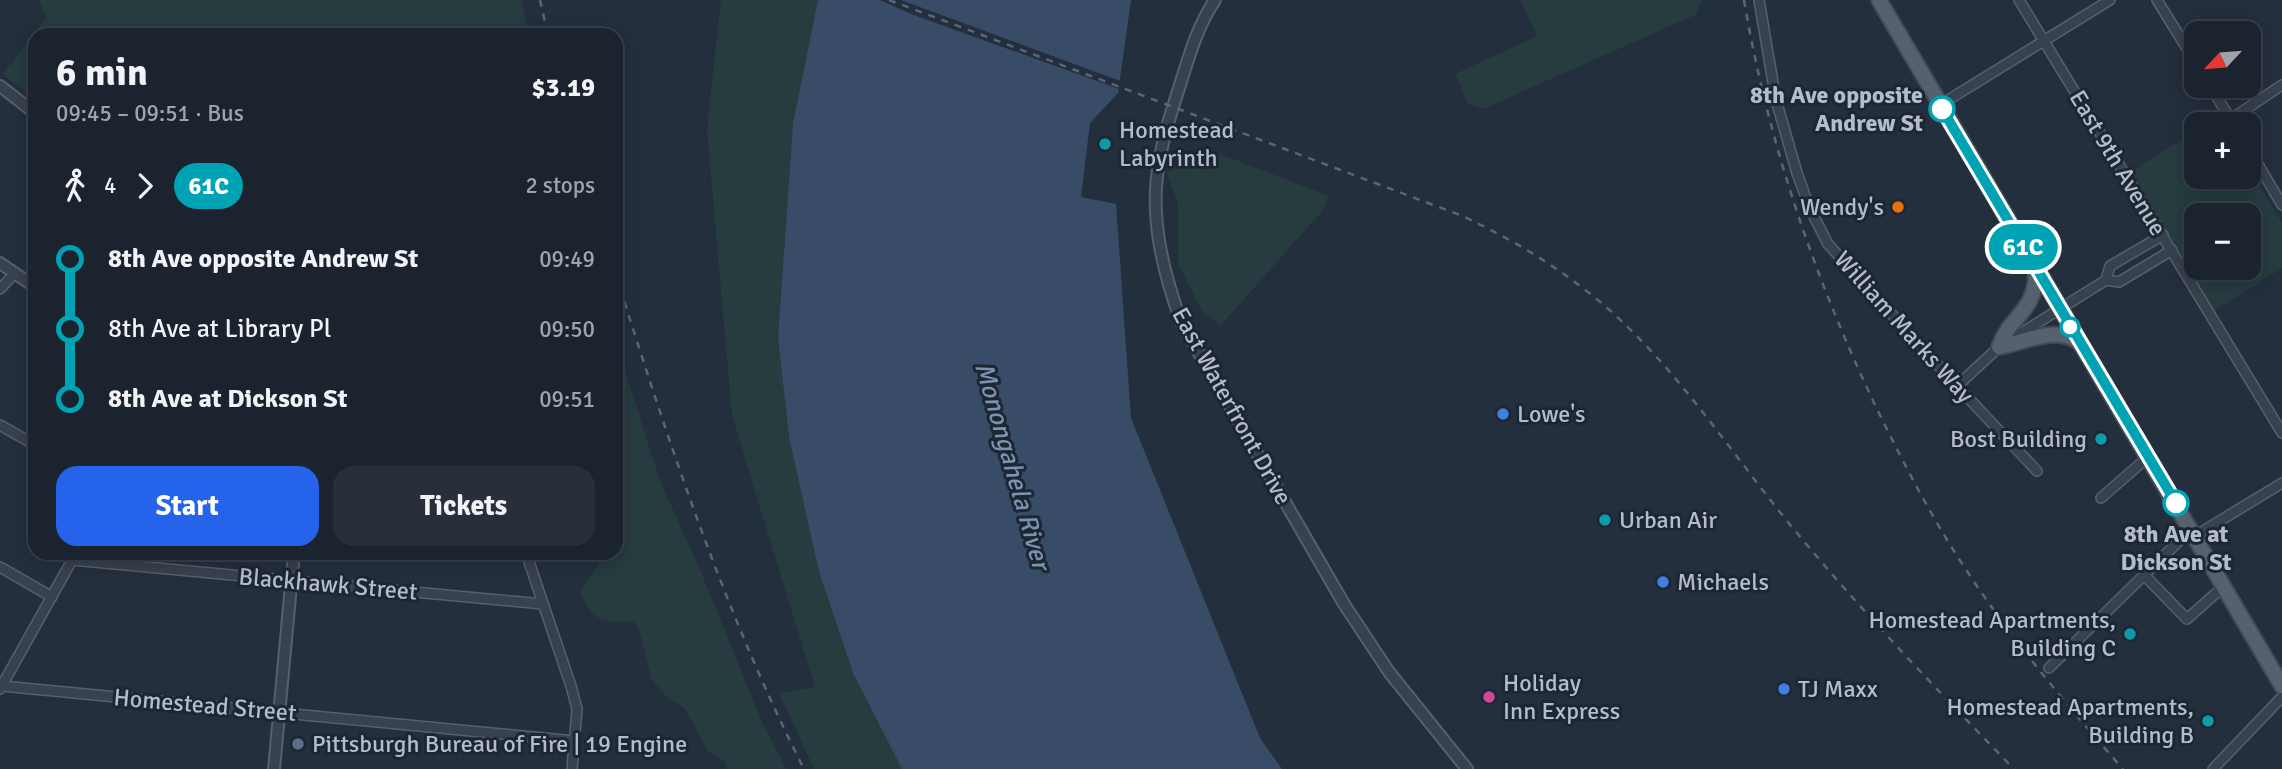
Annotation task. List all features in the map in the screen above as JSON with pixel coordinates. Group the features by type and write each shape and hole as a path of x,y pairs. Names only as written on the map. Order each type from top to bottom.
{"main road":[{"path":"1879,0 2282,686"},
{"path":"1999,347 2007,328 2031,302 2036,287 2036,270"},
{"path":"1999,347 2054,333 2066,334 2078,341"}],"street":[{"name":"East Waterfront Drive","path":"1215,0 1190,53 1158,164 1156,224 1168,284 1181,322 1332,585 1390,672 1467,769"},
{"name":"William Marks Way","path":"1759,0 1773,90 1800,182 1828,244 2037,471"},
{"name":"East 9th Avenue","path":"2019,0 2282,433"},
{"path":"1940,105 2110,0"},
{"path":"2157,0 2184,44"},
{"path":"2246,112 2282,85"},
{"path":"0,86 28,108"},
{"path":"2261,169 2282,205"},
{"path":"2106,280 2110,266 2162,235"},
{"path":"1957,386 1999,347 2059,309 2106,280 2119,282 2172,250"},
{"path":"0,263 28,282"},
{"path":"0,289 15,273"},
{"path":"0,425 28,441"},
{"path":"2101,498 2148,457"},
{"path":"2049,668 2180,540 2195,536 2282,483"},
{"path":"1,687 72,560"},
{"name":"Blackhawk Street","path":"101,560 543,604"},
{"path":"274,769 293,560"},
{"path":"528,560 577,709 572,769"},
{"path":"0,568 52,597"},
{"path":"2145,576 2186,619 2226,588"},
{"name":"Homestead Street","path":"1,687 575,741"},
{"path":"2213,769 2282,697"}],"green space":[{"path":"39,0 522,0 528,28 38,28 46,18"},
{"path":"721,0 818,0 793,123 778,338 789,437 819,572 853,673 902,769 814,769 779,693 815,687 732,416 707,129"},
{"path":"1520,0 1703,0 1695,15 1483,109 1468,104 1455,74 1537,36"},
{"path":"28,41 28,93 3,74"},
{"path":"2184,138 2184,189 2261,188 2282,223 2282,268 2213,311 2194,280 2261,280 2261,203 2184,203 2184,263 2129,173"},
{"path":"1210,150 1329,196 1323,210 1221,325 1203,313 1178,263 1178,204 1167,173"},
{"path":"623,363 660,481 701,572 762,722 786,769 727,769 725,762 709,752 684,708 666,696 652,680 639,630 634,621 607,620 595,615 580,592 602,560 623,560"}],"water":[{"name":"Monongahela River","path":"818,0 1131,0 1118,93 1090,123 1081,197 1116,204 1131,418 1260,738 1282,769 902,769 853,673 819,572 789,437 778,338 793,123"}],"pier":[{"path":"880,0 901,0 1123,82 1122,90 911,14"}],"railway":[{"path":"540,0 546,28"},
{"path":"889,0 1460,215 1550,264 1599,301 1655,355 1827,569 2014,769"},
{"path":"1744,0 1766,105 1796,208 1833,309 1885,425 1933,516 1973,580 2034,663 2123,769"},
{"path":"623,297 656,401 723,588 804,769"}],"bus line":[{"name":"61C","path":"1942,109 2176,503"}],"place":[{"name":"8th Ave opposite Andrew St","path":"1942,109"},
{"name":"Homestead Labyrinth","path":"1105,144"},
{"name":"Wendy's","path":"1898,207"},
{"name":"Lowe's","path":"1503,414"},
{"name":"Bost Building","path":"2101,439"},
{"name":"8th Ave at Dickson St","path":"2176,503"},
{"name":"Urban Air","path":"1605,520"},
{"name":"Michaels","path":"1663,582"},
{"name":"Homestead Apartments, Building C","path":"2130,634"},
{"name":"TJ Maxx","path":"1784,689"},
{"name":"Holiday Inn Express","path":"1489,697"},
{"name":"Homestead Apartments, Building B","path":"2208,721"},
{"name":"Pittsburgh Bureau of Fire | 19 Engine","path":"298,744"}]}
